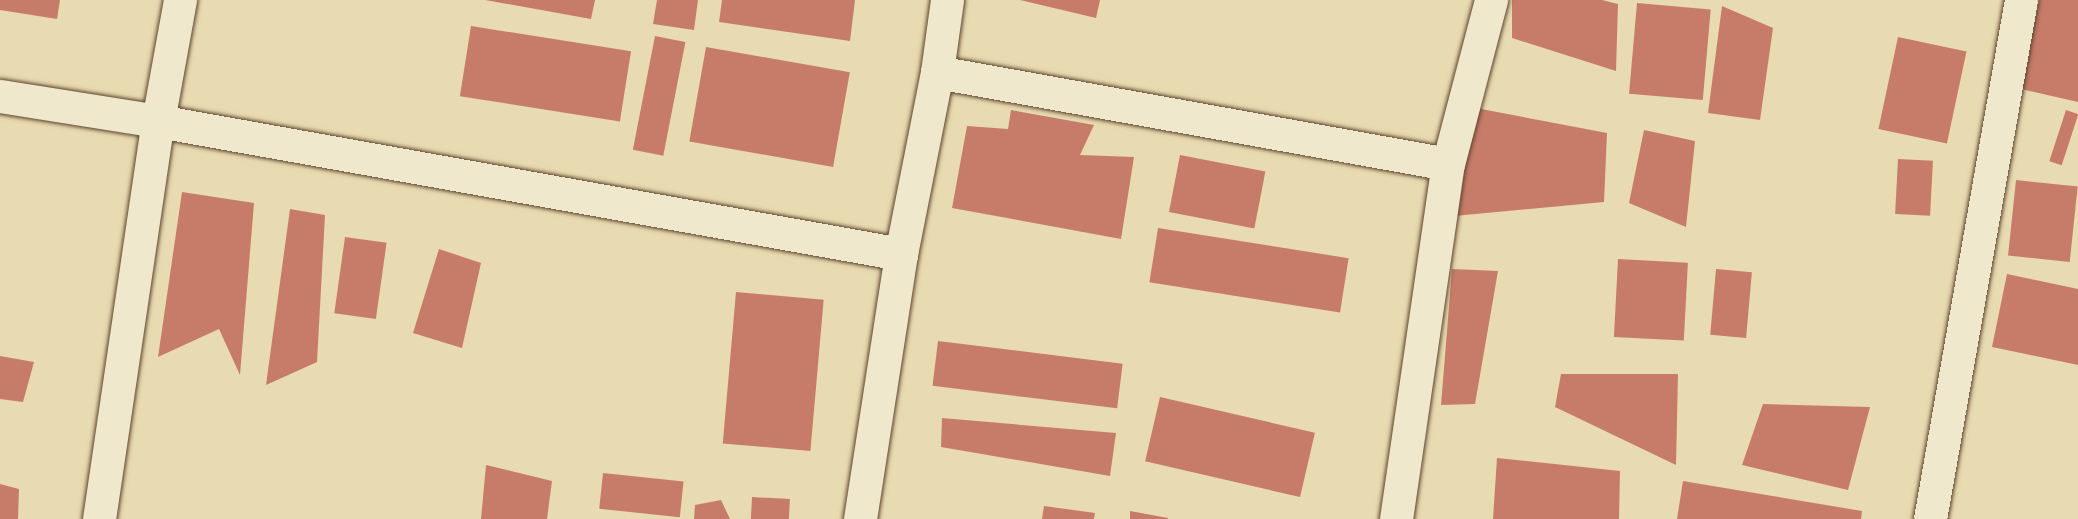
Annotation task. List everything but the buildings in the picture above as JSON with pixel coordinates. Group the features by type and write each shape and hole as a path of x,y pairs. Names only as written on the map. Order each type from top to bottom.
{"street":[{"path":"99,519 158,121 180,0"},
{"path":"860,519 901,254 937,72 947,0"},
{"path":"1396,519 1448,164 1491,0"},
{"path":"1930,519 2021,0"},
{"path":"937,72 1448,164"},
{"path":"0,96 158,121 901,254"}]}
